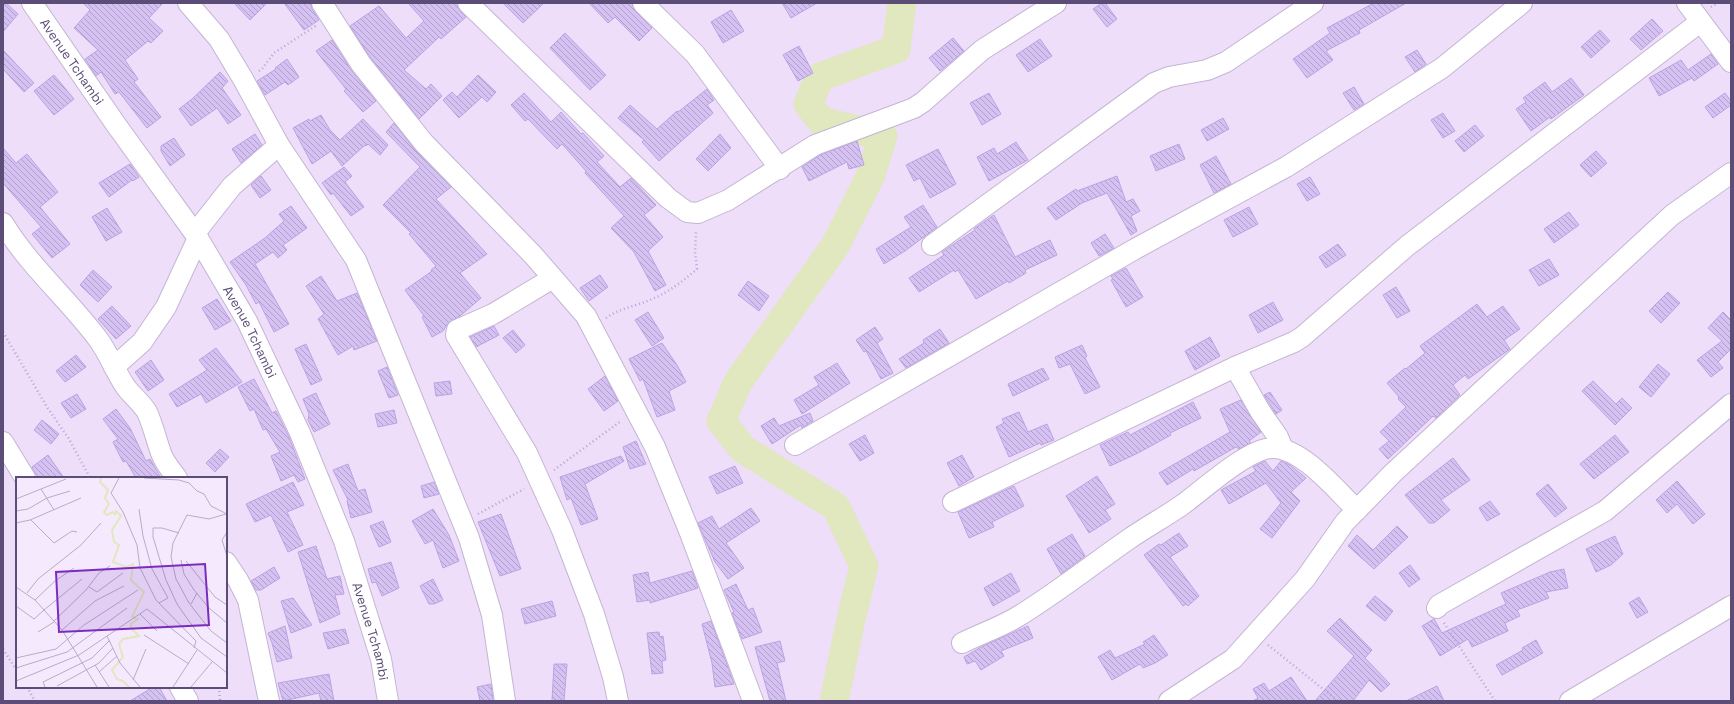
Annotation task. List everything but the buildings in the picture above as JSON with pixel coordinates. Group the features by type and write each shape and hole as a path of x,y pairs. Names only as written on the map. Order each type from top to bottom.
{"street":[{"name":"Avenue Tchambi","path":"32,3 117,126 196,236 247,321 300,433 344,541 381,659 388,701"},
{"path":"188,3 219,39 244,78 278,145 349,248 359,267 469,538 492,615 505,701"},
{"path":"468,3 668,198 687,212 698,212 728,200 780,169 815,145 828,139 914,108 923,102 982,50 1056,3"},
{"path":"643,3 695,54 780,169"},
{"path":"932,245 1154,83 1169,77 1207,70 1226,62 1313,3"},
{"path":"795,445 1135,249 1286,167 1442,68 1522,3"},
{"path":"1687,3 1731,62"},
{"path":"326,10 361,64 424,143 533,255 586,316 655,447 690,533 753,701"},
{"path":"953,502 1235,367 1294,342 1302,337 1408,246 1700,22"},
{"path":"114,367 142,342 150,330 171,296 196,236 232,186 278,145"},
{"path":"1169,701 1233,659 1305,579 1345,522 1393,473 1672,215 1731,173"},
{"path":"3,223 12,239 61,294 98,340 126,388 135,396 146,411 153,427 161,453 167,465 177,477"},
{"path":"553,278 493,314 457,330 456,335 527,453 562,530 594,614 613,677 618,701"},
{"path":"1235,367 1260,411 1278,437 1282,449"},
{"path":"1437,608 1439,605 1605,511 1731,404"},
{"path":"3,442 24,477"},
{"path":"962,643 1021,615 1072,581 1130,538 1182,505 1235,465 1262,449 1282,449 1309,464 1357,510"},
{"path":"227,564 238,580 248,600 269,701"},
{"path":"1570,701 1731,606"},
{"path":"181,688 188,701"}],"path":[{"path":"244,78 262,69 274,52 326,10"},
{"path":"592,328 613,313 653,299 680,283 697,269 695,252 698,212"},
{"path":"3,332 47,407 69,439 89,477"},
{"path":"1437,608 1437,612 1495,701"},
{"path":"1254,635 1279,652 1338,701"},
{"path":"3,649 16,669"},
{"path":"28,688 35,701"},
{"path":"219,688 220,701"}],"shaded area":[{"path":"3,3 1731,3 1731,701 3,701"}],"waterway":[{"path":"834,701 864,566 836,507 743,449 721,421 738,382 835,246 870,177 883,136 821,121 808,104 820,77 896,49 902,3"}]}
